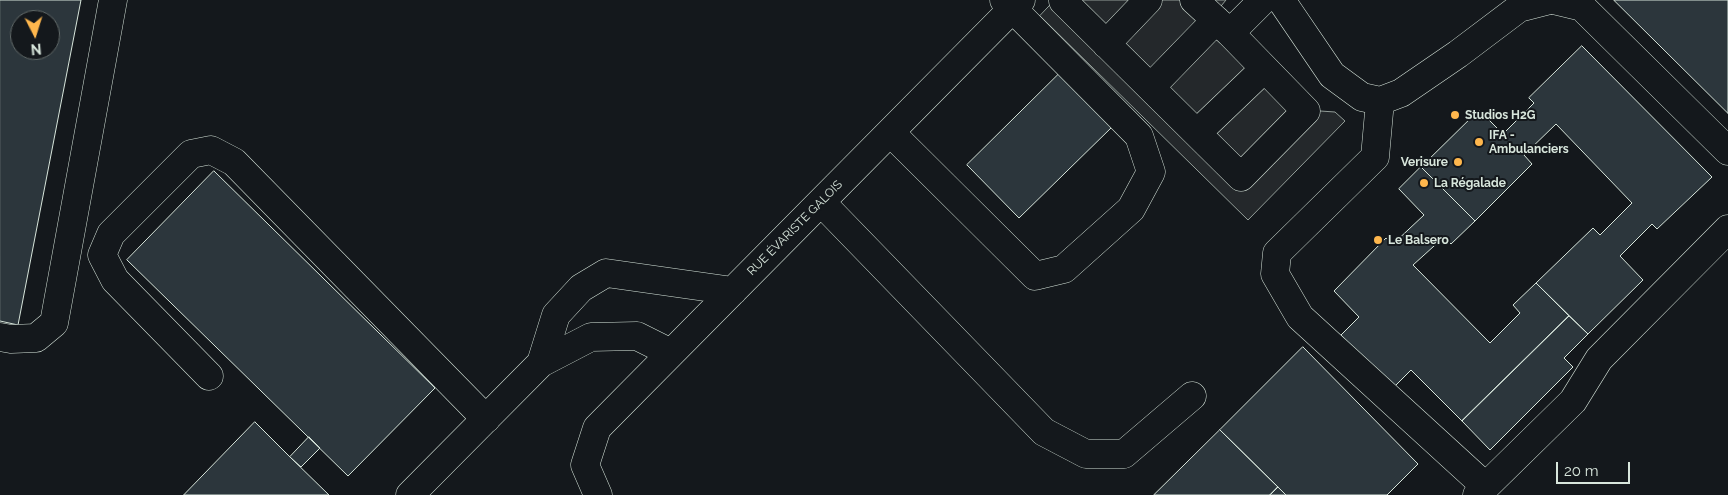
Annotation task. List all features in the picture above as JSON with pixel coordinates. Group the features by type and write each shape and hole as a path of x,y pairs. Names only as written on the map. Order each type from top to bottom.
{"street":[{"path":"0,337 11,339 36,338 54,323 113,0"},
{"path":"1065,0 1063,2 1241,177 1306,111 1194,0"},
{"path":"1106,44 1148,0"},
{"path":"1151,88 1223,27 1263,0"},
{"path":"1281,0 1332,75 1362,97 1380,101 1401,93 1458,54 1519,8 1551,0 1582,7 1728,151"},
{"path":"891,133 1035,276 1064,269 1131,210 1152,172 1139,136 1012,3"},
{"name":"RUE ÉVARISTE GALOIS","path":"598,495 585,465 597,428 891,133 1012,3"},
{"path":"1197,133 1264,69"},
{"path":"1380,101 1375,158 1277,253 1275,274 1300,317 1481,491 1573,401 1599,359 1728,229"},
{"path":"209,376 115,280 102,255 111,234 191,154 211,150 234,162 486,419"},
{"path":"821,202 1044,432 1086,454 1124,454 1192,396"},
{"path":"541,363 556,316 581,288 606,273 733,291"},
{"path":"410,495 541,363 591,337 636,336 671,353"}],"shaded area":[{"path":"1055,0 1226,0 1207,23 1291,109 1335,112 1345,121 1248,220 1040,16"}],"building":[{"path":"0,0 81,0 18,325 0,321"},
{"path":"1614,0 1728,0 1728,113"},
{"path":"1582,46 1712,177 1657,229 1652,224 1620,256 1643,280 1588,334 1536,283 1593,228 1600,235 1632,203 1556,124 1524,155 1532,164 1475,221 1421,167 1479,110 1503,134 1534,103 1529,98"},
{"path":"1059,74 1112,127 1019,218 967,165"},
{"path":"1421,167 1475,221 1451,244 1444,237 1413,265 1490,343 1520,313 1513,305 1536,283 1569,316 1462,421 1411,370 1393,388 1341,335 1359,317 1334,291 1386,238 1393,244 1424,215 1399,189"},
{"path":"214,171 435,388 348,476 127,260"},
{"path":"1569,316 1588,334 1564,358 1573,367 1490,450 1462,421"},
{"path":"1303,347 1418,464 1387,495 1286,495 1220,430"},
{"path":"255,422 290,457 329,495 184,495"},
{"path":"1220,430 1278,487 1270,495 1154,495"},
{"path":"309,437 320,448 301,467 290,457"},
{"path":"1278,487 1286,495 1270,495"}],"place":[{"name":"Studios H2G","path":"1455,115"},
{"name":"IFA - Ambulanciers","path":"1479,142"},
{"name":"Verisure","path":"1458,162"},
{"name":"La Régalade","path":"1424,183"},
{"name":"Le Balsero","path":"1378,240"}]}
